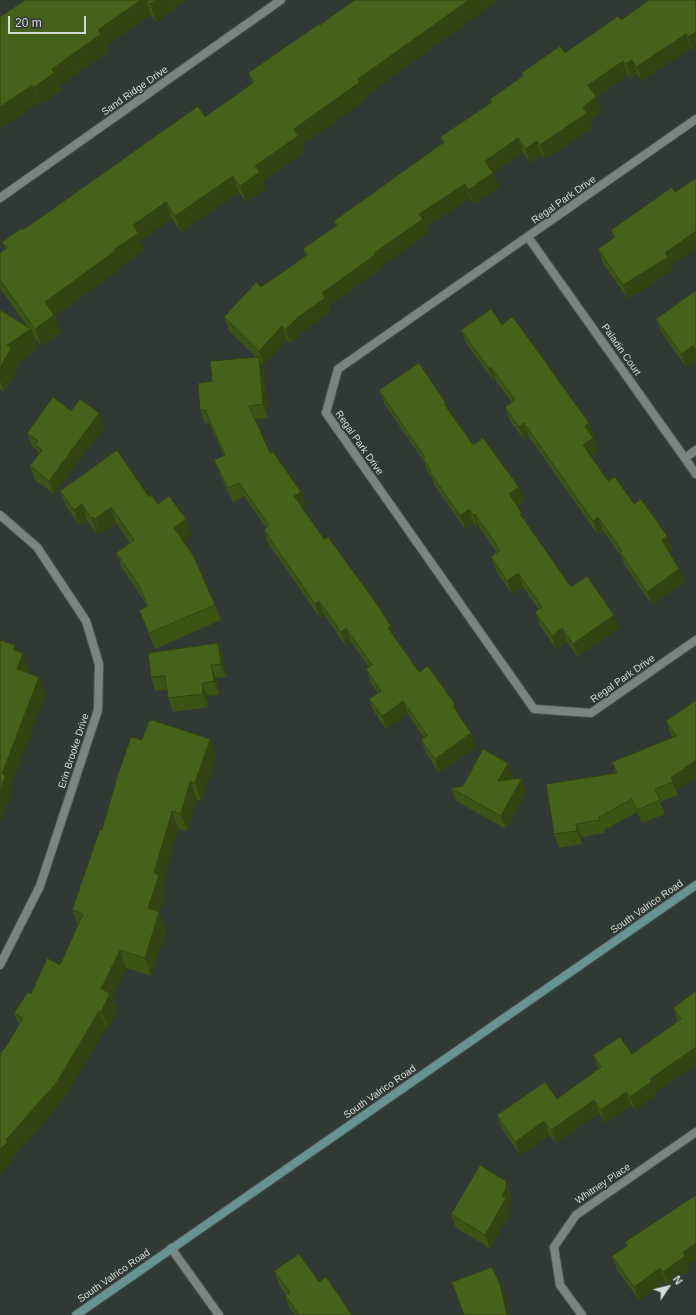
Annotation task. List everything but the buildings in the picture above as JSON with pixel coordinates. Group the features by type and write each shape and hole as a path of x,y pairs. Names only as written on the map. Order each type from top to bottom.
{"street":[{"name":"Sand Ridge Drive","path":"0,198 281,0"},
{"name":"Regal Park Drive","path":"696,119 338,370 326,413 534,709 591,713 696,640"},
{"name":"Paladin Court","path":"528,237 696,474"},
{"path":"685,458 696,450"},
{"name":"Erin Brooke Drive","path":"0,515 37,547 86,622 100,664 98,710 45,872 40,886 0,965"},
{"name":"South Valrico Road","path":"76,1315 696,885"},
{"name":"Whitney Place","path":"582,1315 560,1285 554,1247 576,1215 696,1132"},
{"path":"171,1248 219,1315"}]}
